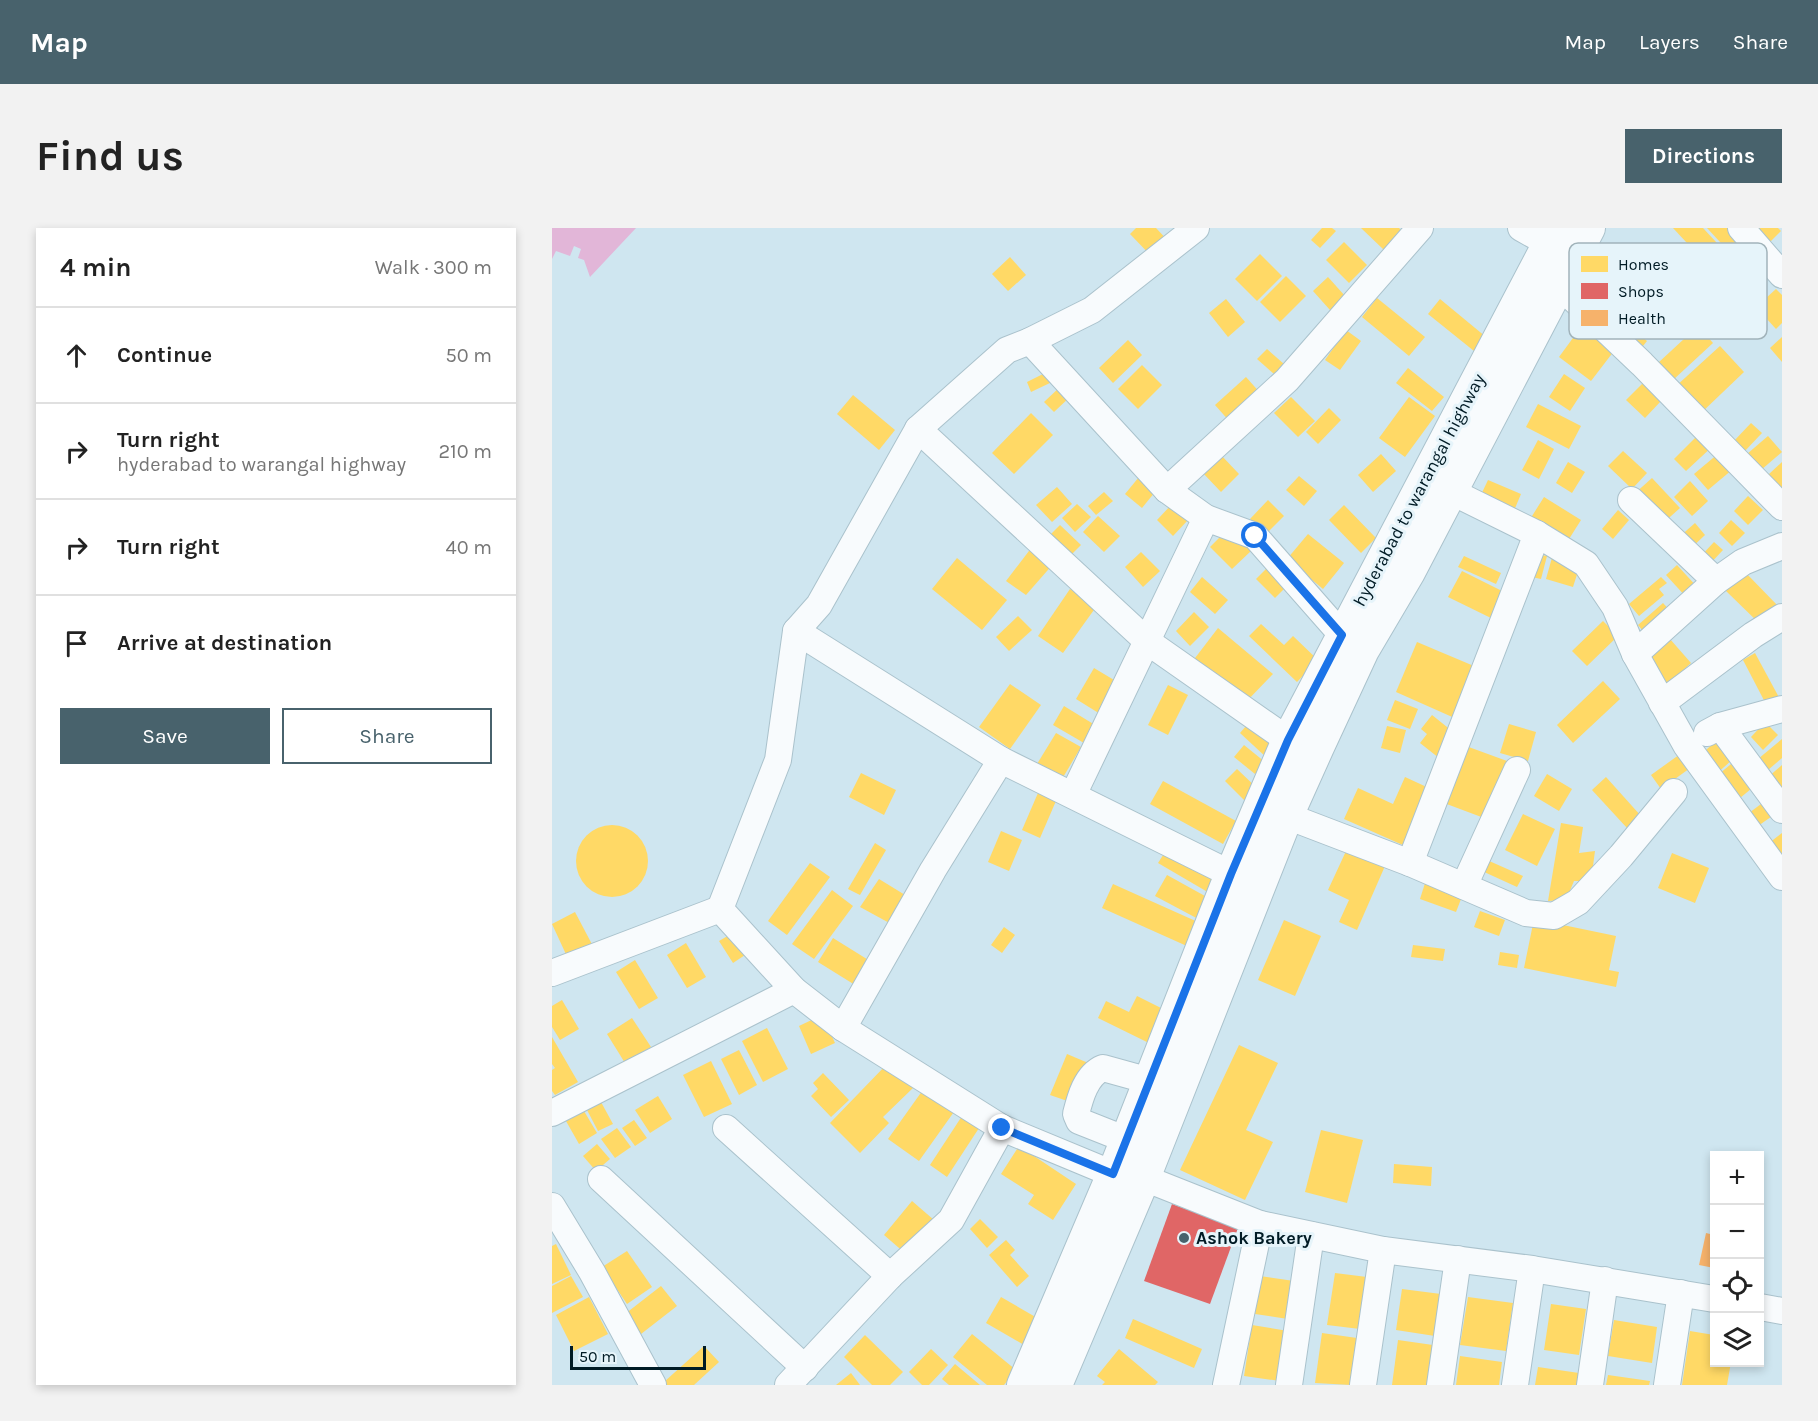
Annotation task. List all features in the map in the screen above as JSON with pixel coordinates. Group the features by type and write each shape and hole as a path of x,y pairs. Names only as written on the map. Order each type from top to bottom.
{"main road":[{"path":"1581,243 1589,228"},
{"name":"hyderabad to warangal highway","path":"1023,1385 1127,1140 1231,874 1288,740 1552,236"},
{"path":"1056,1385 1144,1178 1287,816 1363,650 1408,572 1569,264"}],"street":[{"path":"552,973 720,909 778,760 796,631 819,604 918,429 1007,350 1092,310 1196,228"},
{"path":"1167,490 1287,380 1420,228"},
{"path":"1521,228 1552,236"},
{"path":"1741,228 1754,243"},
{"path":"1767,258 1782,275"},
{"path":"1558,284 1569,294"},
{"path":"1616,339 1782,507"},
{"path":"1030,341 1167,490 1206,518 1255,536 1342,635"},
{"path":"918,429 1148,642 1288,740"},
{"path":"1450,491 1537,534 1586,564 1615,608 1635,654 1686,745 1782,877"},
{"path":"1631,500 1716,581"},
{"path":"1073,795 1206,518"},
{"path":"1410,863 1537,534"},
{"path":"1635,654 1716,581 1743,562 1782,546"},
{"path":"1662,703 1753,635 1782,617"},
{"path":"796,631 1001,760 1231,874"},
{"path":"1686,745 1720,726 1782,709"},
{"path":"1720,726 1782,810"},
{"path":"843,1028 933,870 1001,760"},
{"path":"1464,886 1517,770"},
{"path":"1287,816 1410,863 1526,913 1554,916 1578,902 1621,856 1674,792"},
{"path":"720,909 794,990 843,1028 1002,1128 1113,1174"},
{"path":"552,1113 794,990"},
{"path":"1127,1140 1079,1121 1076,1114 1079,1103 1092,1073 1103,1068 1150,1081"},
{"path":"726,1128 890,1276"},
{"path":"601,1179 796,1377 890,1276 951,1220 1002,1128"},
{"path":"1144,1178 1260,1224 1311,1235 1383,1250 1532,1269 1710,1298"},
{"path":"552,1206 592,1272 653,1385"},
{"path":"1226,1385 1260,1224"},
{"path":"1289,1385 1311,1235"},
{"path":"1363,1385 1383,1250"},
{"path":"1440,1385 1458,1259"},
{"path":"1515,1385 1532,1269"},
{"path":"1590,1385 1605,1280"},
{"path":"1667,1385 1681,1293"},
{"path":"1764,1308 1782,1311"}],"shaded area":[{"path":"552,228 636,228 590,277 584,260 578,258 581,249 574,246 570,256 556,251 552,259"}],"building: Homes":[{"path":"1136,228 1156,228 1171,244 1155,260 1130,234"},
{"path":"1322,228 1332,228 1336,231 1320,248 1311,240"},
{"path":"1361,228 1399,228 1402,231 1384,250"},
{"path":"1673,228 1703,228 1717,243 1687,243"},
{"path":"1707,228 1736,228 1747,241 1745,243 1721,243"},
{"path":"1758,228 1778,228 1781,231 1768,244 1755,231"},
{"path":"1344,242 1367,265 1349,283 1326,260"},
{"path":"1260,254 1282,276 1257,301 1235,279"},
{"path":"1010,257 1026,275 1008,291 992,274"},
{"path":"1286,276 1306,296 1280,322 1260,302"},
{"path":"1328,277 1345,296 1330,310 1313,291"},
{"path":"1776,289 1782,295 1782,323 1776,329 1767,319 1767,297"},
{"path":"1377,298 1425,337 1409,356 1362,317"},
{"path":"1226,299 1245,322 1228,337 1209,313"},
{"path":"1440,299 1486,337 1474,351 1428,314"},
{"path":"1346,330 1361,341 1340,370 1325,360"},
{"path":"1782,337 1782,362 1770,348"},
{"path":"1572,339 1598,339 1614,351 1591,381 1559,357"},
{"path":"1622,339 1645,339 1647,341 1638,352"},
{"path":"1684,339 1709,339 1713,343 1673,380 1658,363"},
{"path":"1128,340 1142,355 1113,383 1099,368"},
{"path":"1720,346 1744,372 1700,414 1675,387"},
{"path":"1267,349 1292,371 1282,381 1257,359"},
{"path":"1142,365 1162,385 1138,409 1118,389"},
{"path":"1408,368 1444,397 1432,411 1396,383"},
{"path":"1047,372 1052,382 1031,392 1027,382"},
{"path":"1564,374 1585,388 1570,411 1549,397"},
{"path":"1246,377 1262,395 1231,423 1215,405"},
{"path":"1643,383 1661,401 1645,418 1626,400"},
{"path":"1061,386 1071,396 1054,412 1044,402"},
{"path":"853,395 895,430 879,450 837,414"},
{"path":"1291,397 1315,421 1298,437 1274,413"},
{"path":"1409,397 1435,416 1405,457 1379,438"},
{"path":"1538,404 1581,426 1569,449 1526,427"},
{"path":"1329,408 1341,420 1318,444 1306,432"},
{"path":"1031,413 1053,435 1014,474 992,453"},
{"path":"1751,423 1762,433 1744,452 1733,442"},
{"path":"1702,431 1715,444 1686,471 1674,459"},
{"path":"1768,436 1782,452 1761,470 1747,454"},
{"path":"1538,440 1554,449 1539,479 1522,470"},
{"path":"1623,451 1647,473 1632,489 1608,466"},
{"path":"1719,453 1733,469 1708,490 1694,474"},
{"path":"1220,454 1239,474 1221,492 1202,472"},
{"path":"1381,454 1396,471 1373,492 1358,475"},
{"path":"1568,462 1585,472 1572,493 1556,483"},
{"path":"1782,462 1782,487 1780,489 1768,475"},
{"path":"1299,476 1317,491 1304,506 1286,490"},
{"path":"1139,477 1155,492 1142,508 1125,494"},
{"path":"1652,478 1680,508 1661,525 1633,495"},
{"path":"1488,480 1521,494 1513,513 1479,499"},
{"path":"1690,481 1708,501 1692,516 1674,497"},
{"path":"1057,487 1072,504 1052,522 1036,505"},
{"path":"1104,492 1113,501 1096,515 1088,506"},
{"path":"1748,496 1763,510 1748,525 1734,511"},
{"path":"1544,497 1581,520 1564,547 1527,524"},
{"path":"1268,500 1284,516 1266,534 1250,519"},
{"path":"1077,504 1091,517 1075,532 1062,518"},
{"path":"1172,504 1188,520 1173,536 1157,520"},
{"path":"1344,505 1376,538 1361,553 1329,520"},
{"path":"1618,510 1629,520 1613,539 1602,529"},
{"path":"1098,516 1120,536 1104,552 1083,532"},
{"path":"1731,520 1745,533 1732,546 1719,533"},
{"path":"1695,523 1705,535 1689,550 1678,538"},
{"path":"1060,525 1081,545 1067,559 1046,539"},
{"path":"1229,528 1251,551 1232,569 1210,547"},
{"path":"1308,534 1344,563 1323,589 1287,559"},
{"path":"1714,542 1723,550 1707,567 1699,558"},
{"path":"1032,547 1054,563 1026,595 1006,581"},
{"path":"1141,552 1160,571 1143,587 1125,567"},
{"path":"1532,553 1547,556 1541,579 1527,576"},
{"path":"1553,554 1581,562 1573,587 1546,579"},
{"path":"1464,556 1501,573 1496,584 1458,567"},
{"path":"957,558 1007,600 982,630 932,589"},
{"path":"1677,565 1698,588 1687,598 1666,575"},
{"path":"1266,569 1285,588 1275,598 1256,579"},
{"path":"1462,571 1508,594 1495,620 1448,597"},
{"path":"1744,571 1781,609 1763,627 1725,590"},
{"path":"1202,577 1228,600 1215,614 1190,592"},
{"path":"1661,577 1667,583 1659,589 1664,595 1639,616 1629,604"},
{"path":"1070,589 1096,607 1063,653 1038,636"},
{"path":"1663,603 1673,614 1648,637 1638,625"},
{"path":"1194,612 1209,627 1190,646 1176,631"},
{"path":"1018,616 1032,630 1009,651 996,637"},
{"path":"1603,621 1618,636 1587,666 1572,651"},
{"path":"1261,624 1284,645 1293,636 1318,660 1297,682 1249,636"},
{"path":"1218,628 1273,674 1243,705 1192,662"},
{"path":"1670,639 1691,663 1668,684 1647,659"},
{"path":"1417,642 1481,669 1459,720 1396,692"},
{"path":"1755,653 1781,701 1768,708 1743,660"},
{"path":"1094,668 1124,686 1105,717 1076,699"},
{"path":"1603,681 1620,699 1573,743 1557,725"},
{"path":"1010,684 1041,705 1010,749 979,727"},
{"path":"1168,685 1188,695 1168,735 1148,725"},
{"path":"1395,700 1418,709 1410,729 1387,720"},
{"path":"1064,706 1095,725 1084,743 1053,725"},
{"path":"1432,715 1457,735 1439,758 1420,743 1427,734 1421,729"},
{"path":"1252,719 1279,744 1267,758 1240,733"},
{"path":"1765,722 1778,735 1763,750 1751,737"},
{"path":"1509,724 1536,732 1528,761 1500,753"},
{"path":"1387,726 1406,730 1400,753 1381,748"},
{"path":"1056,733 1081,747 1062,779 1037,764"},
{"path":"1782,739 1782,758 1768,770 1758,759"},
{"path":"1716,741 1733,759 1714,776 1697,758"},
{"path":"1244,745 1265,762 1255,774 1234,757"},
{"path":"1466,746 1507,761 1484,818 1444,803"},
{"path":"1683,752 1693,766 1661,789 1651,775"},
{"path":"1736,760 1757,784 1740,798 1719,774"},
{"path":"1782,765 1782,793 1768,777"},
{"path":"1237,769 1259,790 1247,803 1225,781"},
{"path":"861,773 896,790 884,815 849,797"},
{"path":"1547,774 1572,789 1559,811 1534,796"},
{"path":"1405,777 1431,789 1405,846 1344,819 1358,788 1393,804"},
{"path":"1606,777 1641,816 1627,828 1592,790"},
{"path":"1163,781 1236,821 1223,844 1150,804"},
{"path":"1041,786 1059,794 1040,838 1022,830"},
{"path":"1769,798 1778,812 1758,826 1749,813"},
{"path":"1523,814 1555,829 1537,866 1505,850"},
{"path":"1561,823 1583,827 1579,853 1595,851 1591,881 1574,881 1566,900 1548,901"},
{"path":"612,825 632,831 642,841 648,861 642,881 632,891 612,897 592,891 582,881 576,861 582,841 592,831"},
{"path":"1001,831 1022,840 1009,871 988,862"},
{"path":"1782,833 1782,856 1769,843"},
{"path":"875,843 886,850 860,895 848,889"},
{"path":"1167,849 1219,880 1211,894 1158,863"},
{"path":"1347,849 1385,866 1357,930 1339,922 1349,900 1328,890"},
{"path":"1672,853 1709,868 1695,903 1658,888"},
{"path":"1487,860 1523,876 1517,887 1482,871"},
{"path":"810,863 830,877 787,935 768,921"},
{"path":"1167,875 1214,901 1202,921 1155,896"},
{"path":"879,879 910,898 893,925 860,907"},
{"path":"1426,880 1463,894 1456,912 1420,899"},
{"path":"1113,884 1209,927 1198,951 1102,908"},
{"path":"832,890 853,906 814,959 792,944"},
{"path":"1480,911 1505,920 1499,936 1474,927"},
{"path":"575,912 595,950 570,963 552,924"},
{"path":"1534,919 1616,936 1609,970 1619,972 1616,987 1524,968"},
{"path":"1284,920 1321,936 1295,996 1258,980"},
{"path":"1004,927 1015,935 1002,953 991,945"},
{"path":"738,930 751,951 733,963 719,941"},
{"path":"833,938 870,961 855,985 818,962"},
{"path":"686,943 706,977 687,988 667,955"},
{"path":"1413,945 1445,949 1443,961 1411,957"},
{"path":"1500,952 1519,955 1517,968 1498,965"},
{"path":"635,960 658,998 639,1009 616,972"},
{"path":"1137,996 1171,1013 1155,1046 1098,1018 1106,1001 1129,1012"},
{"path":"562,1000 579,1029 560,1040 552,1027 552,1006"},
{"path":"822,1015 835,1043 811,1054 799,1026"},
{"path":"632,1018 651,1047 625,1063 607,1034"},
{"path":"767,1028 788,1069 763,1082 742,1041"},
{"path":"552,1037 578,1082 555,1095 552,1091 552,1070 555,1068 552,1064"},
{"path":"1239,1045 1278,1063 1246,1130 1273,1142 1245,1200 1180,1170"},
{"path":"739,1050 757,1085 739,1095 721,1059"},
{"path":"1067,1054 1093,1065 1076,1104 1050,1095"},
{"path":"711,1061 732,1104 704,1117 683,1075"},
{"path":"888,1063 913,1088 883,1117 889,1123 860,1153 830,1123"},
{"path":"823,1073 849,1100 831,1117 811,1096 818,1089 813,1083"},
{"path":"925,1087 956,1109 919,1161 888,1139"},
{"path":"658,1096 672,1119 650,1133 635,1110"},
{"path":"601,1102 613,1124 598,1131 587,1110"},
{"path":"584,1111 597,1133 579,1144 566,1121"},
{"path":"964,1113 981,1125 947,1177 930,1165"},
{"path":"634,1120 647,1138 635,1146 622,1128"},
{"path":"617,1128 631,1147 615,1158 601,1139"},
{"path":"1321,1130 1363,1140 1347,1203 1305,1192"},
{"path":"597,1144 610,1159 596,1171 583,1156"},
{"path":"1019,1146 1076,1184 1053,1220 1028,1204 1034,1195 1001,1174"},
{"path":"1394,1164 1432,1167 1431,1186 1393,1183"},
{"path":"912,1201 934,1220 906,1254 884,1235"},
{"path":"980,1219 998,1237 987,1248 970,1229"},
{"path":"1006,1240 1015,1250 1010,1255 1029,1276 1017,1287 989,1255"},
{"path":"556,1244 571,1275 552,1284 552,1246"},
{"path":"627,1251 652,1287 627,1304 602,1267"},
{"path":"1335,1273 1367,1277 1360,1329 1327,1325"},
{"path":"571,1276 583,1297 552,1313 552,1286"},
{"path":"1260,1276 1294,1281 1288,1319 1255,1314"},
{"path":"661,1286 677,1306 641,1334 625,1314"},
{"path":"1402,1289 1441,1294 1435,1336 1396,1330"},
{"path":"589,1297 608,1334 574,1351 556,1315"},
{"path":"1001,1297 1039,1319 1024,1345 986,1323"},
{"path":"1468,1297 1513,1303 1506,1351 1460,1345"},
{"path":"1551,1304 1586,1309 1579,1355 1544,1350"},
{"path":"1133,1319 1202,1349 1194,1368 1125,1338"},
{"path":"1614,1320 1657,1327 1652,1363 1608,1356"},
{"path":"1252,1325 1288,1331 1280,1381 1244,1376"},
{"path":"1690,1331 1710,1334 1710,1367 1730,1367 1727,1385 1682,1385"},
{"path":"1322,1333 1357,1338 1351,1385 1315,1383"},
{"path":"972,1334 1016,1370 1004,1385 987,1385 953,1357"},
{"path":"865,1335 903,1372 890,1385 872,1385 844,1357"},
{"path":"1398,1340 1433,1345 1427,1385 1392,1385"},
{"path":"704,1346 719,1362 694,1385 667,1385 664,1382"},
{"path":"931,1349 948,1365 929,1385 922,1385 909,1372"},
{"path":"1119,1349 1158,1382 1155,1385 1102,1385 1105,1382 1097,1376"},
{"path":"1460,1356 1502,1362 1499,1385 1456,1385"},
{"path":"955,1364 980,1385 949,1385 942,1379"},
{"path":"1538,1367 1579,1373 1577,1385 1535,1385"},
{"path":"851,1373 860,1385 836,1385"},
{"path":"1608,1375 1650,1381 1649,1385 1606,1385"}],"building: Shops":[{"path":"1172,1204 1238,1228 1210,1304 1144,1281"}],"building: Health":[{"path":"1706,1233 1710,1234 1710,1267 1699,1265"}],"place":[{"name":"Ashok Bakery","path":"1184,1238"}],"route":[{"path":"1002,1128 1113,1174 1231,874 1288,740 1342,635 1255,536"}]}
